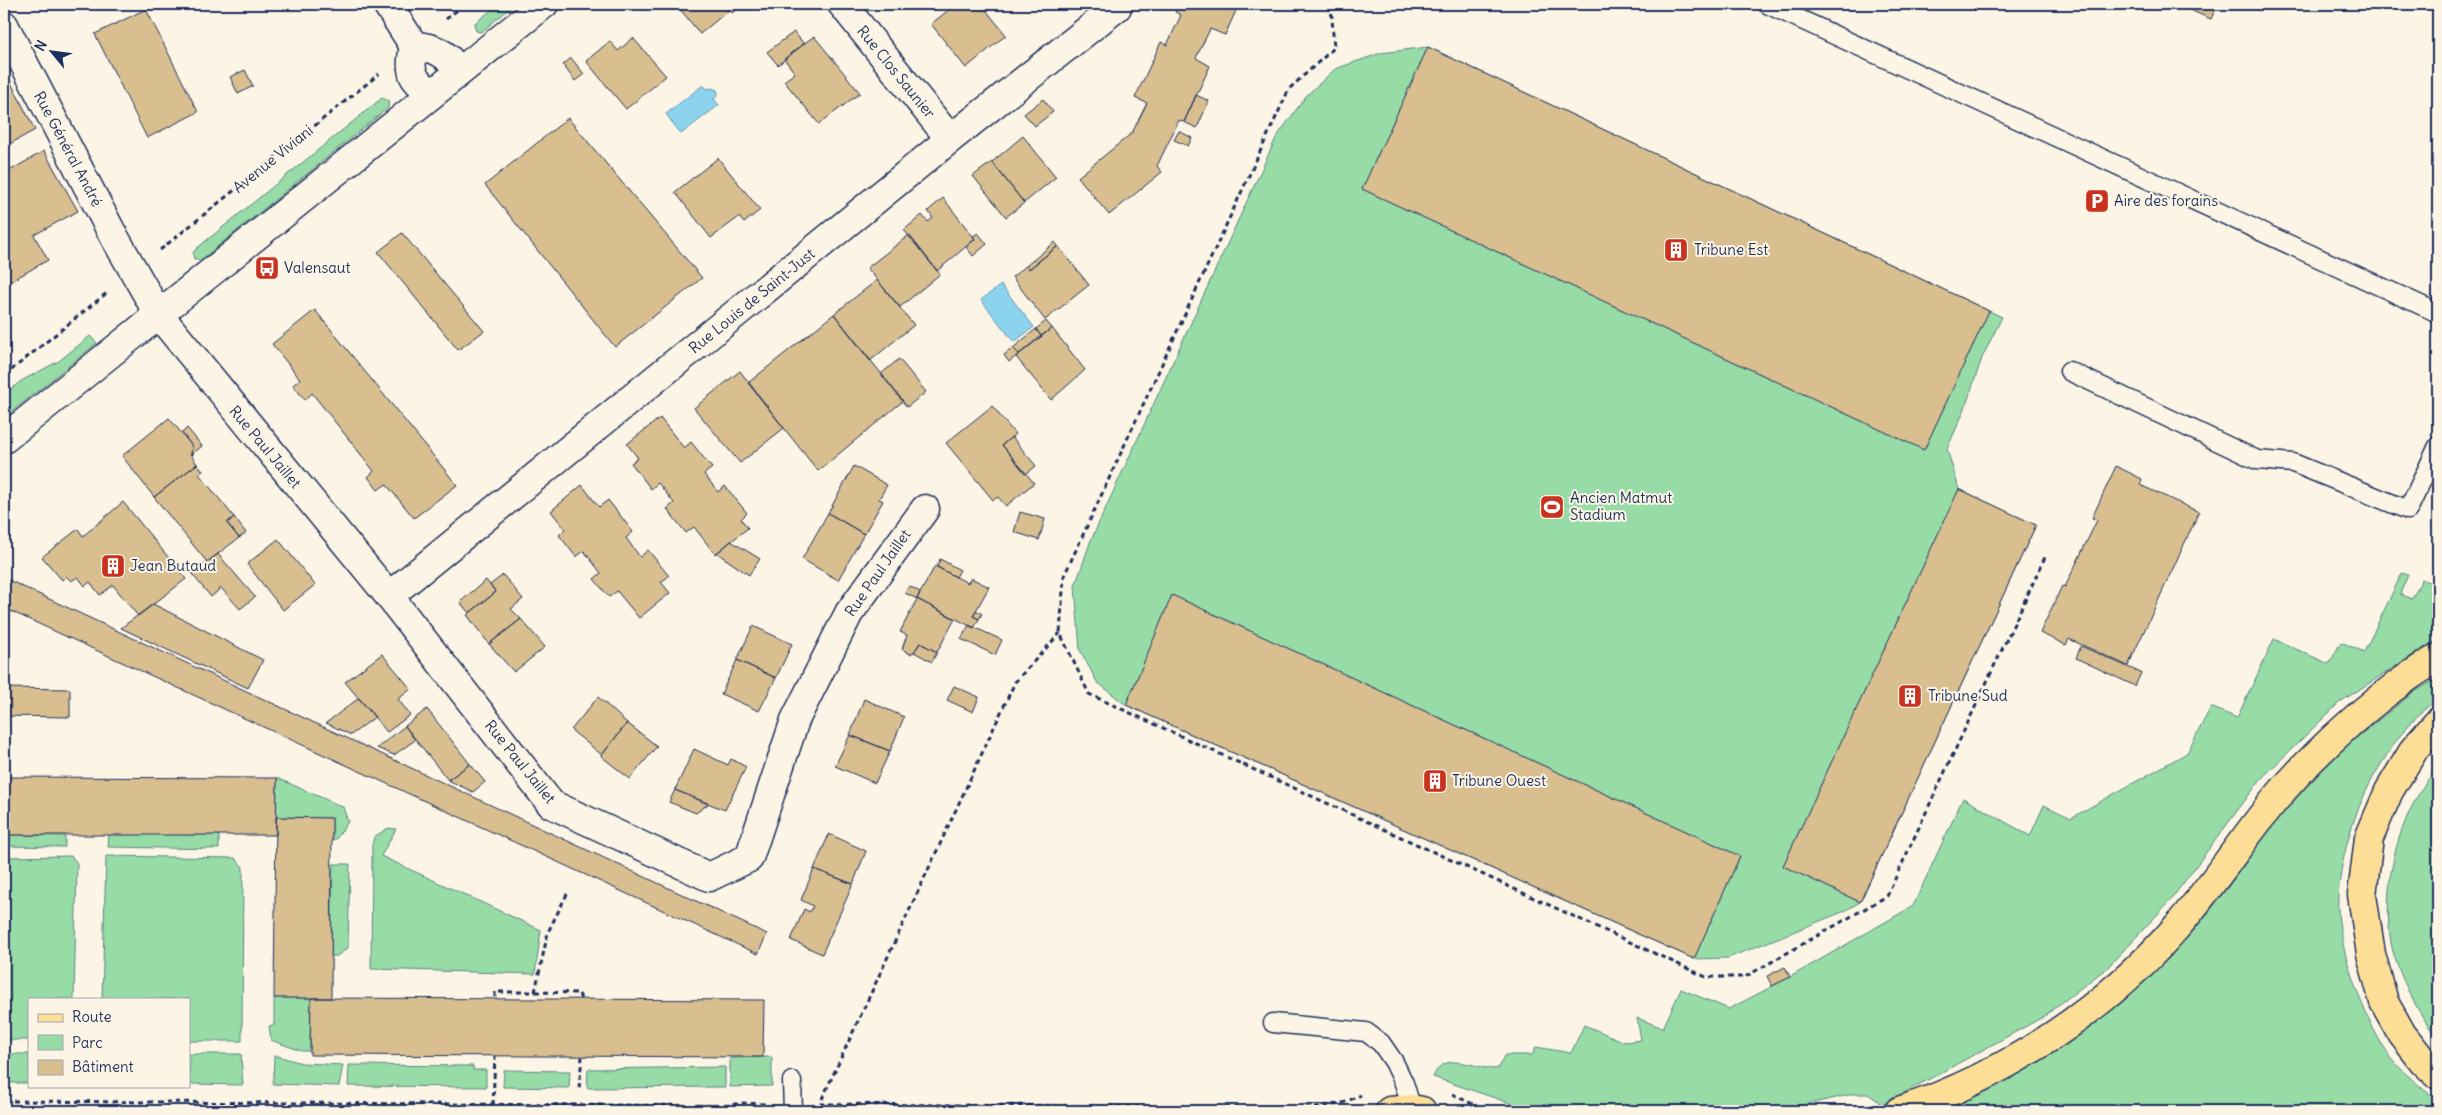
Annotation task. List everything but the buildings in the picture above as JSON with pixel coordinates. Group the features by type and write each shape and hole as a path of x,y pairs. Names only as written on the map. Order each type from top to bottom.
{"highway":[{"path":"1899,1111 1927,1102 2002,1067 2064,1029 2127,978 2181,922 2274,801 2331,740 2380,700 2438,658"},
{"path":"2438,722 2415,748 2389,791 2369,838 2362,895 2371,954 2384,1002 2402,1034 2423,1061 2438,1074"}],"street":[{"path":"387,4 414,46 411,60 415,80 432,92"},
{"path":"4,439 432,92 544,4"},
{"name":"Rue Clos Saunier","path":"842,4 950,139"},
{"name":"Rue Louis de Saint-Just","path":"388,596 950,139 1116,7"},
{"name":"Rue Général André","path":"4,25 133,272"},
{"path":"414,46 439,50 451,59 459,71"},
{"path":"133,272 159,315"},
{"name":"Rue Paul Jaillet","path":"159,315 388,596 551,804 708,877 749,858 795,720 844,622 925,508"}],"lane":[{"path":"1767,4 2438,313"},
{"path":"2068,371 2257,460 2293,463 2408,510 2438,446"},
{"path":"1273,1023 1366,1032 1380,1043 1404,1083 1408,1111"},
{"path":"792,1081 793,1108"}],"path":[{"name":"Avenue Viviani","path":"4,376 465,4"},
{"path":"1331,4 1334,48 1289,88 1064,576 1060,633 1089,694 1706,977 1746,977 1887,896 2046,555"},
{"path":"820,1104 1015,682 1060,633"},
{"path":"534,992 548,932 568,892"},
{"path":"495,997 495,992 579,993 581,1000"},
{"path":"493,1105 495,1056"},
{"path":"579,1088 582,1057"},
{"path":"4,1101 724,1106 741,1103 793,1108 820,1104 1268,1109 1343,1103 1378,1088 1404,1083 1440,1089 1487,1111"},
{"path":"1830,1111 1843,1109 1851,1111"}],"green space":[{"path":"499,4 515,4 481,32 476,31 474,24"},
{"name":"Ancien Matmut Stadium","path":"1428,47 2002,317 1982,358 1964,411 1947,449 1959,489 2036,525 1860,902 1845,911 1728,958 1694,959 1126,705 1097,682 1080,650 1075,586 1091,540 1276,138 1306,96 1335,69 1381,53"},
{"path":"382,98 389,101 388,108 201,260 194,259 193,253 196,249"},
{"path":"90,336 97,343 4,418 4,395 21,381 59,361"},
{"path":"2402,573 2408,575 2400,594 2412,599 2422,579 2438,586 2438,639 2340,702 2261,779 2170,901 2107,968 2043,1017 1880,1106 1878,1101 1868,1094 1854,1094 1790,1108 1527,1109 1433,1077 1444,1064 1452,1062 1497,1069 1505,1055 1532,1055 1536,1047 1571,1053 1584,1025 1625,1042 1641,1040 1637,1018 1663,1028 1681,989 1729,1009 1790,977 1913,906 1963,798 2030,836 2044,805 2071,818 2187,753 2211,707 2237,718 2274,639 2329,664 2341,642 2364,652"},
{"path":"2438,678 2438,699 2414,719 2400,735 2374,776 2358,809 2343,861 2338,896 2338,914 2352,978 2369,1020 2393,1061 2438,1100 2438,1111 1933,1111 2008,1079 2070,1037 2328,760 2414,692"},
{"path":"2438,767 2438,1038 2416,1006 2398,966 2391,943 2388,897 2391,873 2403,827 2412,805"},
{"path":"277,778 343,807 348,822 336,839 332,840 332,818 276,817"},
{"path":"388,828 396,829 381,856 541,930 535,974 371,969 372,845 374,837"},
{"path":"109,834 219,835 219,849 108,847"},
{"path":"4,835 65,836 65,847 4,846"},
{"path":"71,856 77,863 74,998 28,998 28,1040 4,1040 4,857"},
{"path":"106,856 235,858 243,867 242,1041 190,1041 190,998 102,998"},
{"path":"333,864 350,864 348,948 337,956 331,956"},
{"path":"274,998 311,998 310,1051 301,1051 271,1040 269,1026 274,1025"},
{"path":"4,1054 28,1054 28,1083 4,1083"},
{"path":"190,1054 241,1054 243,1085 190,1084"},
{"path":"274,1055 302,1063 343,1065 339,1086 273,1084"},
{"path":"772,1057 772,1086 730,1087 730,1058"},
{"path":"349,1065 473,1066 473,1070 486,1070 486,1087 348,1086"},
{"path":"725,1067 725,1087 587,1088 588,1069"},
{"path":"504,1070 570,1071 569,1088 503,1087"}],"water":[{"path":"703,85 707,89 717,90 718,94 714,99 719,105 681,134 666,114"},
{"path":"1001,285 1034,327 1014,342 981,300"}],"place":[{"name":"Aire des forains","path":"2097,201"},
{"name":"Tribune Est","path":"1676,250"},
{"name":"Valensaut","path":"267,268"},
{"name":"Ancien Matmut Stadium","path":"1552,507"},
{"name":"Jean Butaud","path":"113,566"},
{"name":"Tribune Sud","path":"1910,696"},
{"name":"Tribune Ouest","path":"1435,781"}]}
